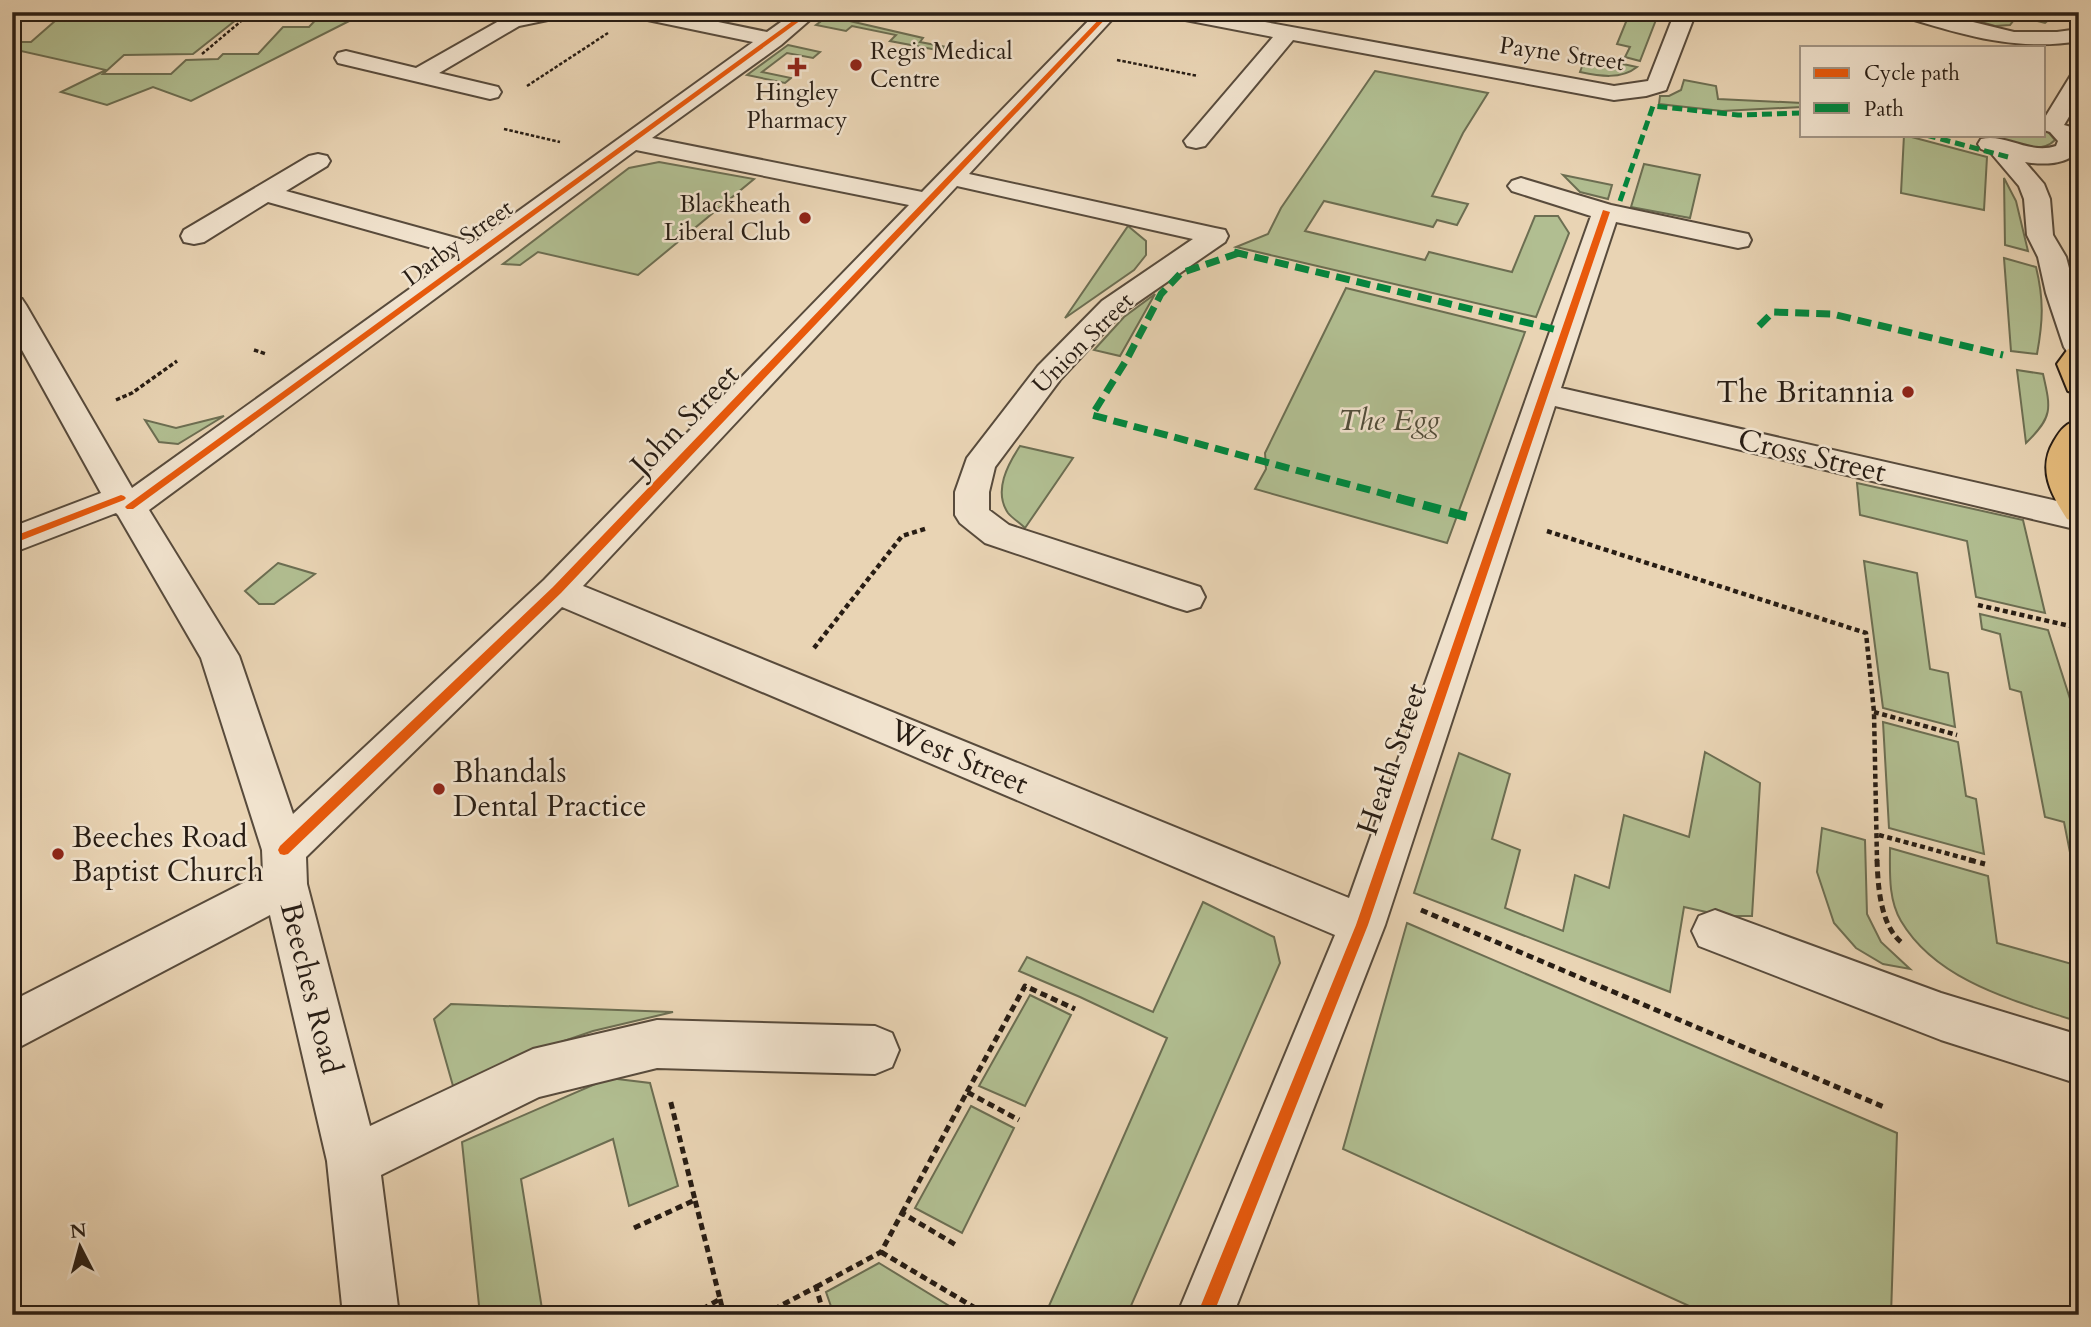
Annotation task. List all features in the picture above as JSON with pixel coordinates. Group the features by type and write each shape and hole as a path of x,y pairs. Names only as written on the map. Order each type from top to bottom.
{"main road":[{"path":"2079,355 2073,363 2075,379 2079,384"},
{"path":"2079,430 2064,451 2059,472 2079,511"}],"street":[{"path":"420,75 528,14 560,12"},
{"path":"639,12 773,40"},
{"name":"Darby Street","path":"12,541 126,502 480,253 809,12"},
{"name":"John Street","path":"12,1027 285,867 557,590 1109,12"},
{"name":"Payne Street","path":"1175,12 1614,93 1658,85 1686,12"},
{"path":"1908,12 2010,43 2079,35"},
{"path":"1196,141 1288,33"},
{"path":"346,58 490,92"},
{"path":"2036,199 2062,141 2079,80"},
{"path":"1978,136 1999,147 2032,155 2062,141"},
{"name":"Union Street","path":"632,142 938,189 1215,236 1112,307 1049,373 1004,429 979,466 972,492 972,515"},
{"path":"1999,147 2031,184 2036,199 2040,235 2052,257 2060,293 2079,347"},
{"path":"194,236 318,161"},
{"path":"1521,186 1606,212 1738,240"},
{"path":"267,194 480,253"},
{"name":"Heath Street","path":"1205,1315 1367,908 1606,212"},
{"path":"2052,257 2079,282"},
{"name":"Beeches Road","path":"12,305 76,418 220,656 285,867 353,1161 371,1315"},
{"name":"Cross Street","path":"1545,394 2079,518"},
{"path":"972,515 997,534 1186,597"},
{"name":"West Street","path":"557,590 785,685 1367,908"},
{"path":"1715,931 1947,1020 2079,1060"},
{"path":"353,1161 533,1074 657,1044 875,1050"}],"path":[{"path":"57,20 172,12"},
{"path":"202,54 252,12"},
{"path":"1073,50 1243,86"},
{"path":"498,128 563,142"},
{"path":"76,418 132,393 177,361"},
{"path":"785,685 902,536 972,515"},
{"path":"1503,517 1866,633 1874,712 1879,835 1878,889 1892,935 1911,950"},
{"path":"1978,605 2079,628"},
{"path":"1874,712 1957,735"},
{"path":"1879,835 1985,864"},
{"path":"1367,908 1884,1107"},
{"path":"763,1315 881,1252 1025,986 1075,1009"},
{"path":"657,1044 724,1315"},
{"path":"968,1092 1019,1120"},
{"path":"634,1228 695,1200"},
{"path":"902,1213 956,1245"},
{"path":"881,1252 987,1315"},
{"path":"816,1287 824,1315"},
{"path":"692,1315 720,1299"}],"green space":[{"path":"192,12 246,12 193,54 124,55 103,74 171,74 186,60 218,59 223,54 258,54 283,27 309,27 323,12 367,12 191,101 153,87 107,105 61,92 106,70 12,49 12,42 31,42 55,21"},
{"path":"1630,12 1659,12 1640,61 1625,57 1630,47 1617,44"},
{"path":"1946,12 2026,12 2051,18 2045,23 2017,16 2010,25 1995,26"},
{"path":"828,16 923,38 920,42 946,47 942,51 890,41 896,35 852,26 846,31 816,25"},
{"path":"788,45 820,52 813,58 787,53 762,72 791,78 785,83 747,75"},
{"path":"1586,56 1637,67 1617,75 1602,76 1580,72"},
{"path":"1375,71 1488,93 1463,133 1432,196 1468,204 1457,225 1437,220 1433,227 1324,201 1305,231 1425,260 1429,252 1512,272 1535,216 1558,216 1569,233 1536,317 1236,247 1268,234 1281,208"},
{"path":"1684,80 1716,86 1718,99 1800,103 1800,107 1722,111 1659,104 1660,96 1669,96 1681,90"},
{"path":"2046,129 2055,140 2049,145 2032,148 2004,142 1991,136 2046,136"},
{"path":"1904,136 1987,157 1984,210 1901,193"},
{"path":"659,162 754,179 638,275 538,252 520,265 503,264 629,168"},
{"path":"1644,164 1700,175 1690,218 1631,207"},
{"path":"1563,175 1612,185 1608,199 1580,192"},
{"path":"2004,178 2016,201 2028,251 2005,245"},
{"path":"1128,226 1146,241 1146,255 1134,270 1065,318"},
{"path":"2004,258 2036,267 2042,310 2037,354 2011,351"},
{"name":"The Egg","path":"1346,288 1525,332 1447,543 1255,489 1266,469 1265,453"},
{"path":"1155,294 1120,356 1094,350 1124,317"},
{"path":"2017,370 2043,374 2048,396 2045,419 2026,443"},
{"path":"224,416 178,444 159,442 145,420 176,428"},
{"path":"1020,446 1073,458 1025,528 1008,513 1002,496 1007,469"},
{"path":"1857,483 2023,520 2045,613 1976,597 1967,541 1860,515"},
{"path":"1864,561 1917,573 1930,669 1948,673 1955,727 1883,708"},
{"path":"278,563 315,574 274,604 259,604 245,591"},
{"path":"1980,614 2048,630 2079,727 2079,898 2064,822 2045,817 2021,692 2010,689 2000,634 1982,629"},
{"path":"1883,722 1958,742 1966,796 1976,799 1984,854 1889,828"},
{"path":"1705,752 1760,783 1752,916 1724,916 1684,907 1670,992 1414,893 1459,753 1510,774 1492,839 1520,850 1505,908 1563,931 1575,875 1609,888 1624,815 1689,837"},
{"path":"1822,828 1865,840 1867,914 1881,942 1910,969 1883,964 1856,948 1834,923 1817,872"},
{"path":"1890,848 1988,876 1997,943 2079,966 2079,1022 1980,987 1935,960 1916,942 1897,913 1891,885"},
{"path":"1203,902 1274,937 1280,963 1127,1315 1045,1315 1167,1038 1019,971 1027,957 1153,1012"},
{"path":"1407,923 1897,1133 1891,1315 1709,1315 1343,1149"},
{"path":"1030,995 1071,1015 1025,1106 979,1086"},
{"path":"451,1004 673,1012 593,1031 532,1052 453,1086 434,1019"},
{"path":"609,1078 650,1083 678,1186 629,1206 613,1139 521,1179 543,1315 480,1315 462,1142"},
{"path":"971,1106 1014,1128 962,1233 915,1208"},
{"path":"879,1263 964,1315 834,1315 826,1292"}],"marked path":[{"path":"1620,201 1653,106 1738,115 1800,113"},
{"path":"1930,136 2008,157"},
{"path":"1234,252 1566,332"},
{"path":"1239,253 1181,273 1161,294 1127,359 1092,415 1468,517"},
{"path":"1759,326 1773,312 1832,314 2003,355"}],"cycle path":[{"path":"130,507 809,12"},
{"path":"284,850 557,590 1109,12"},
{"path":"1205,1315 1362,925 1606,212"},
{"path":"12,541 121,498"}],"place":[{"name":"Regis Medical Centre","path":"856,65"},
{"name":"Hingley Pharmacy","path":"797,67"},
{"name":"Blackheath Liberal Club","path":"805,218"},
{"name":"The Britannia","path":"1908,392"},
{"name":"Bhandals Dental Practice","path":"439,789"},
{"name":"Beeches Road Baptist Church","path":"58,854"}]}
